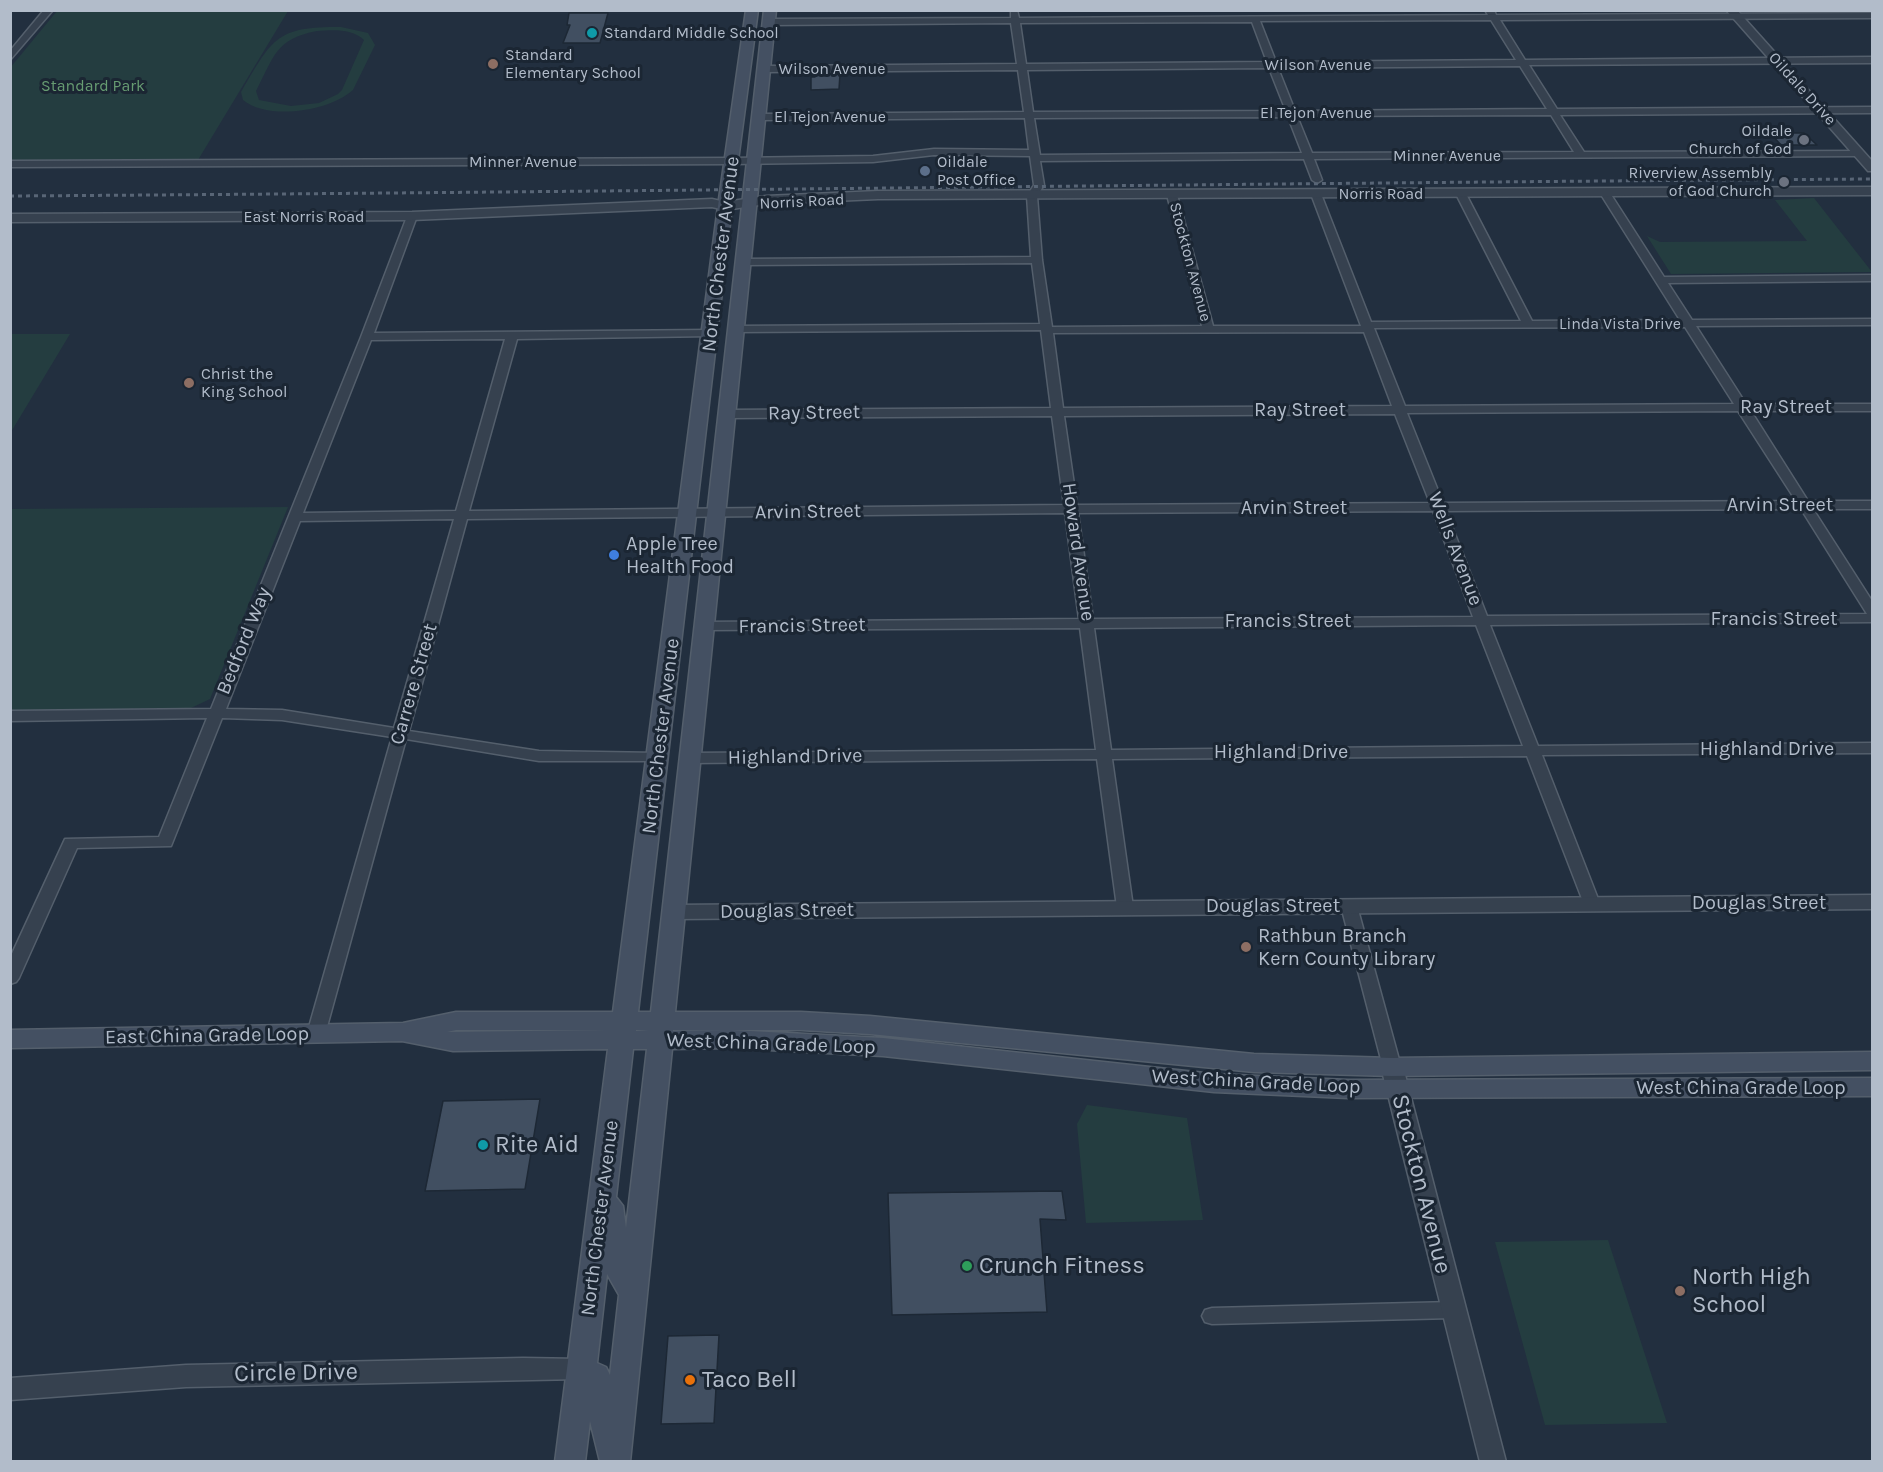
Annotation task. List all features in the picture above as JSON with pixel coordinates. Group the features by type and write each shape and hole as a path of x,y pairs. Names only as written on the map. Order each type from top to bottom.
{"main road":[{"name":"North Chester Avenue","path":"613,1461 633,1295 642,1030 658,758 725,206 752,10"},
{"name":"North Chester Avenue","path":"570,1461 606,1175 674,912 770,16"},
{"path":"711,333 722,335 734,352"},
{"path":"663,716 680,753 690,758"},
{"name":"East China Grade Loop","path":"10,1039 403,1032 453,1042 642,1030"},
{"name":"West China Grade Loop","path":"642,1030 730,1039 1094,1059 1214,1083 1723,1064 1872,1061"},
{"path":"1662,1089 1659,1081 1664,1076 1703,1076 1723,1064"},
{"name":"West China Grade Loop","path":"1395,1078 1662,1089 1872,1087"},
{"path":"606,1175 618,1269 633,1295"},
{"path":"581,1369 596,1376 613,1461"}],"street":[{"path":"10,57 50,10"},
{"name":"Oildale Drive","path":"1734,13 1872,168"},
{"path":"1491,14 1581,155"},
{"path":"770,16 1014,15 1255,19 1491,14 1872,15"},
{"name":"Howard Avenue","path":"1014,15 1039,184 1032,196 1038,260 1125,908"},
{"path":"1255,19 1317,180"},
{"name":"Wilson Avenue","path":"764,69 1872,60"},
{"name":"El Tejon Avenue","path":"759,117 1872,110"},
{"name":"Minner Avenue","path":"10,164 873,159 934,152 1036,156 1858,153"},
{"name":"Norris Road","path":"748,205 759,207 835,200 880,199 890,196 1872,191"},
{"path":"1605,193 1872,611"},
{"name":"Wells Avenue","path":"1316,194 1592,904"},
{"path":"1461,194 1528,324"},
{"name":"Stockton Avenue","path":"1172,195 1208,330"},
{"name":"East Norris Road","path":"10,218 412,216 597,210 616,217 713,210 725,206 748,205"},
{"name":"Bedford Way","path":"10,978 71,843 165,842 293,517 367,337 412,216"},
{"path":"743,262 1038,260"},
{"path":"1661,280 1872,278"},
{"name":"Linda Vista Drive","path":"736,329 1208,330 1528,324 1872,322"},
{"path":"367,337 711,333"},
{"name":"Carrere Street","path":"316,1034 512,335"},
{"name":"Ray Street","path":"727,414 1872,407"},
{"name":"Arvin Street","path":"293,517 1072,509 1872,505"},
{"name":"Francis Street","path":"704,626 1872,618"},
{"path":"10,716 216,713 282,715 539,756 658,758"},
{"name":"Highland Drive","path":"690,758 1872,748"},
{"name":"Douglas Street","path":"674,912 1872,902"},
{"name":"Stockton Avenue","path":"1349,906 1493,1461"},
{"path":"1212,1316 1453,1310"},
{"name":"Circle Drive","path":"10,1389 186,1376 512,1368 581,1369"}],"green space":[{"name":"Standard Park","path":"57,11 288,11 198,160 11,164 10,68"},
{"path":"319,27 341,27 368,33 375,45 353,90 330,103 299,111 268,110 243,100 241,92 269,48 289,33","holes":["335,30 354,33 364,40 342,90 319,103 291,106 259,100 256,91 277,51 292,39 317,31"]},
{"path":"1814,198 1872,272 1671,274 1647,236 1660,242 1807,241 1775,200"},
{"path":"10,334 70,334 11,432"},
{"path":"288,507 210,699 191,708 11,711 11,509"},
{"path":"1087,1105 1187,1118 1203,1220 1086,1223 1077,1124"},
{"path":"1608,1240 1667,1423 1545,1425 1495,1242"}],"building":[{"name":"Standard Middle School","path":"569,13 608,13 600,43 563,43 570,25 567,25"},
{"path":"815,74 840,74 839,89 811,90 811,77 815,77"},
{"name":"Oildale Church of God","path":"1770,133 1804,133 1817,145 1781,145"},
{"name":"Rite Aid","path":"540,1099 525,1189 425,1191 443,1101"},
{"name":"Crunch Fitness","path":"1062,1191 1066,1220 1040,1219 1047,1312 892,1315 888,1193"},
{"name":"Taco Bell","path":"719,1335 714,1423 661,1424 668,1336"}],"railway":[{"path":"10,196 1872,179"}],"place":[{"name":"Standard Middle School","path":"592,33"},
{"name":"Standard Elementary School","path":"493,64"},
{"name":"Oildale Church of God","path":"1804,140"},
{"name":"Oildale Post Office","path":"925,171"},
{"name":"Riverview Assembly of God Church","path":"1784,182"},
{"name":"Christ the King School","path":"189,383"},
{"name":"Apple Tree Health Food","path":"614,555"},
{"name":"Rathbun Branch Kern County Library","path":"1246,947"},
{"name":"Rite Aid","path":"483,1145"},
{"name":"Crunch Fitness","path":"967,1266"},
{"name":"North High School","path":"1680,1291"},
{"name":"Taco Bell","path":"690,1380"}]}
